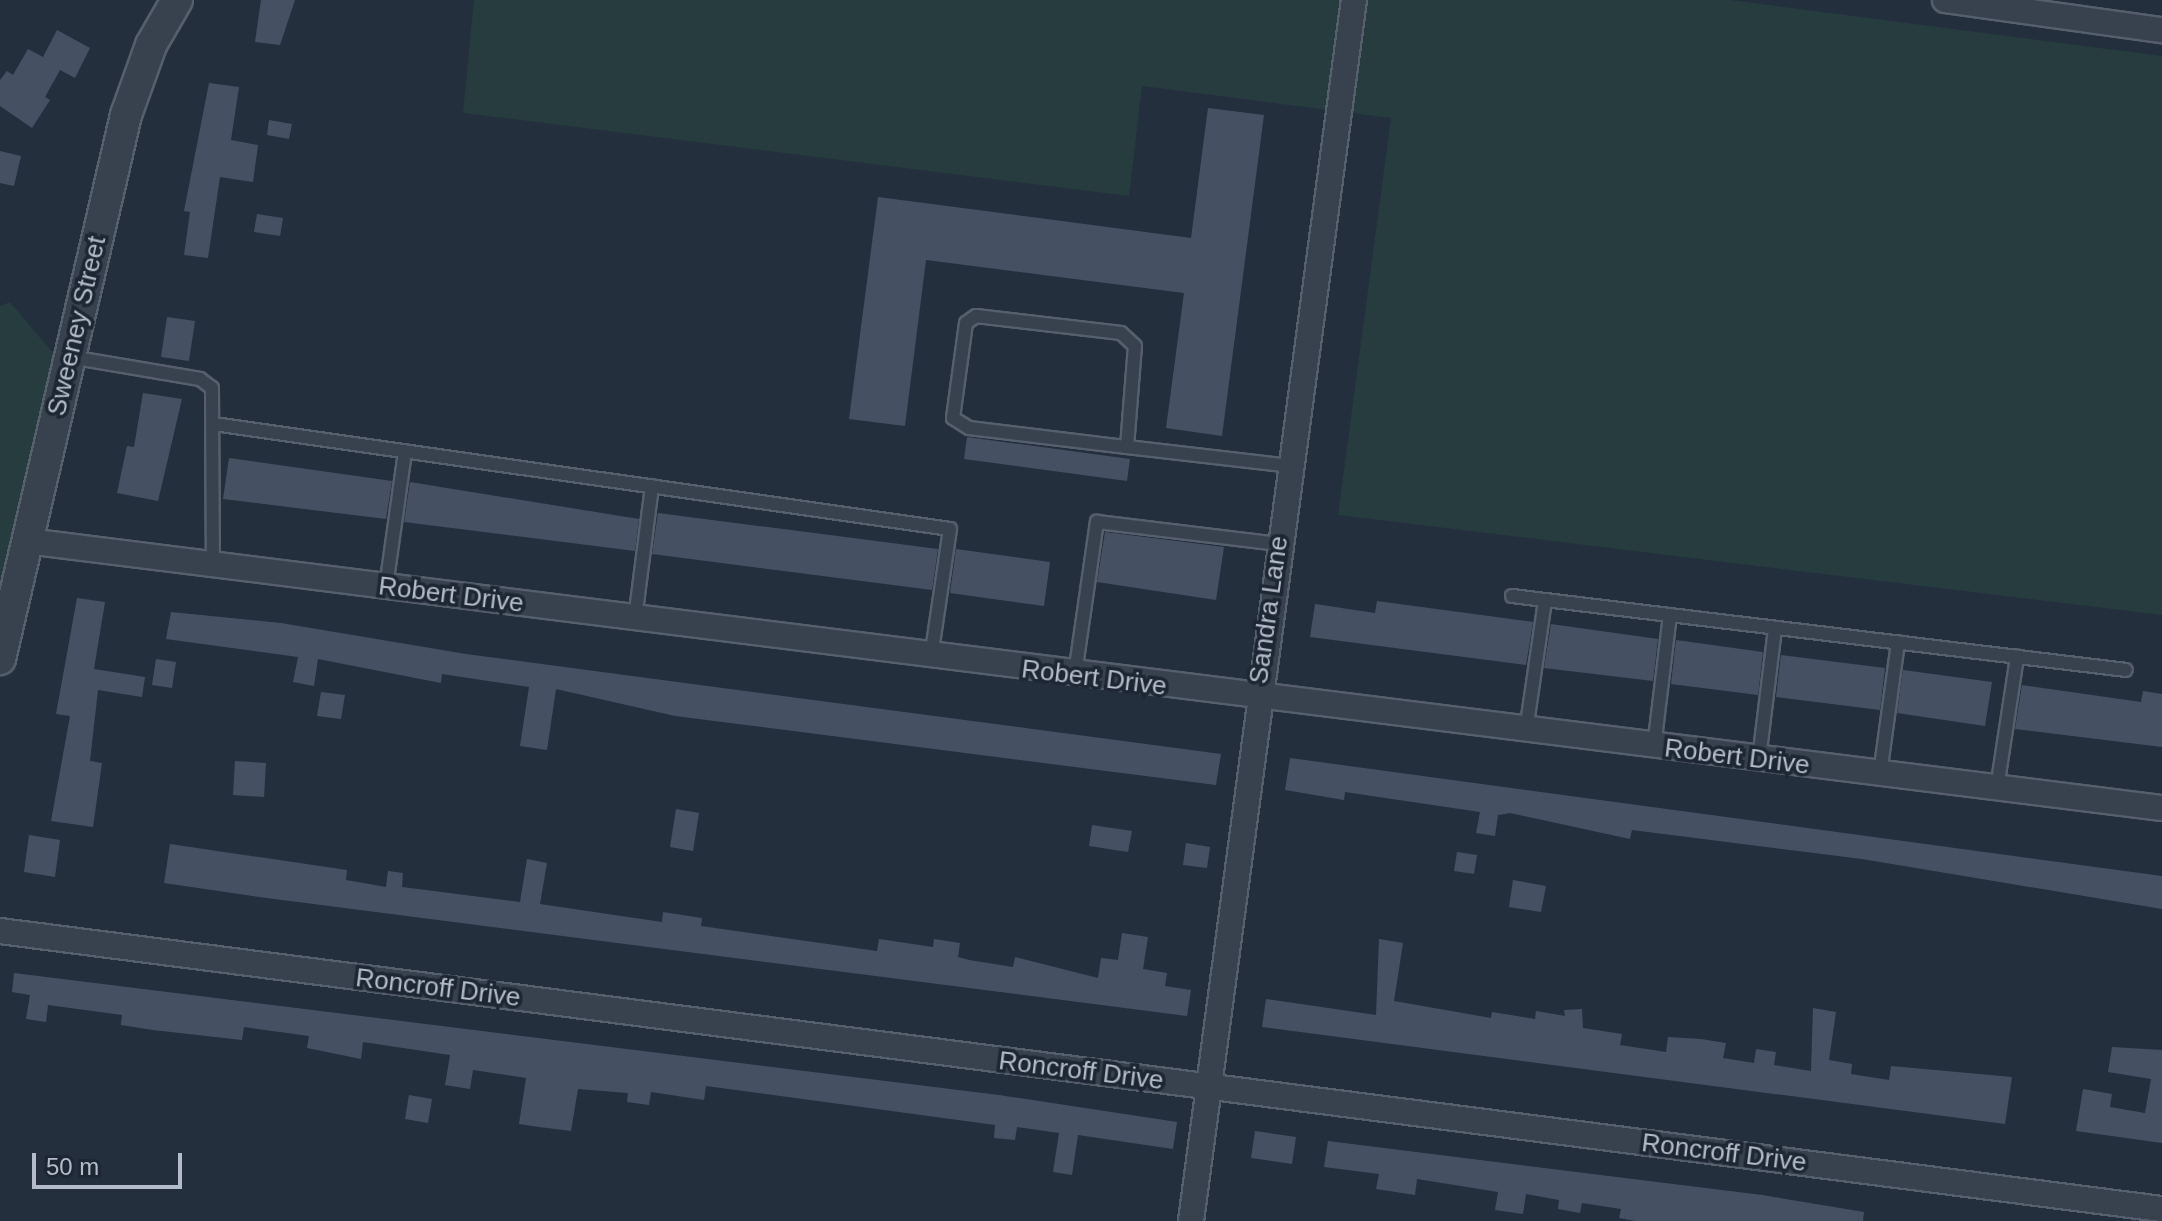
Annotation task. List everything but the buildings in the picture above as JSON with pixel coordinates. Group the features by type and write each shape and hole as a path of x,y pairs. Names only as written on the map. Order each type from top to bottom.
{"street":[{"name":"Sweeney Street","path":"0,659 126,115 151,45 177,0"},
{"name":"Sandra Lane","path":"1191,1221 1257,699 1354,0"},
{"path":"1945,0 2162,30"},
{"name":"Robert Drive","path":"27,541 1257,699 2162,808"},
{"name":"Roncroff Drive","path":"0,931 2162,1209"}],"lane":[{"path":"1127,447 1135,346 1121,333 976,316 966,323 953,418 969,428 1127,447 1290,466"},
{"path":"70,357 200,379 212,388 213,564"},
{"path":"214,424 950,529 931,657"},
{"path":"386,587 405,451"},
{"path":"635,619 652,486"},
{"path":"1075,676 1097,522 1279,544"},
{"path":"1512,596 2126,670"},
{"path":"1526,731 1545,600"},
{"path":"1654,747 1670,615"},
{"path":"1759,759 1775,628"},
{"path":"1880,774 1898,642"},
{"path":"1997,788 2017,657"}],"green space":[{"path":"474,0 1730,0 2162,56 2162,615 1338,515 1391,118 1142,86 1129,196 463,113"},
{"path":"10,302 54,354 0,590 0,306"}]}
